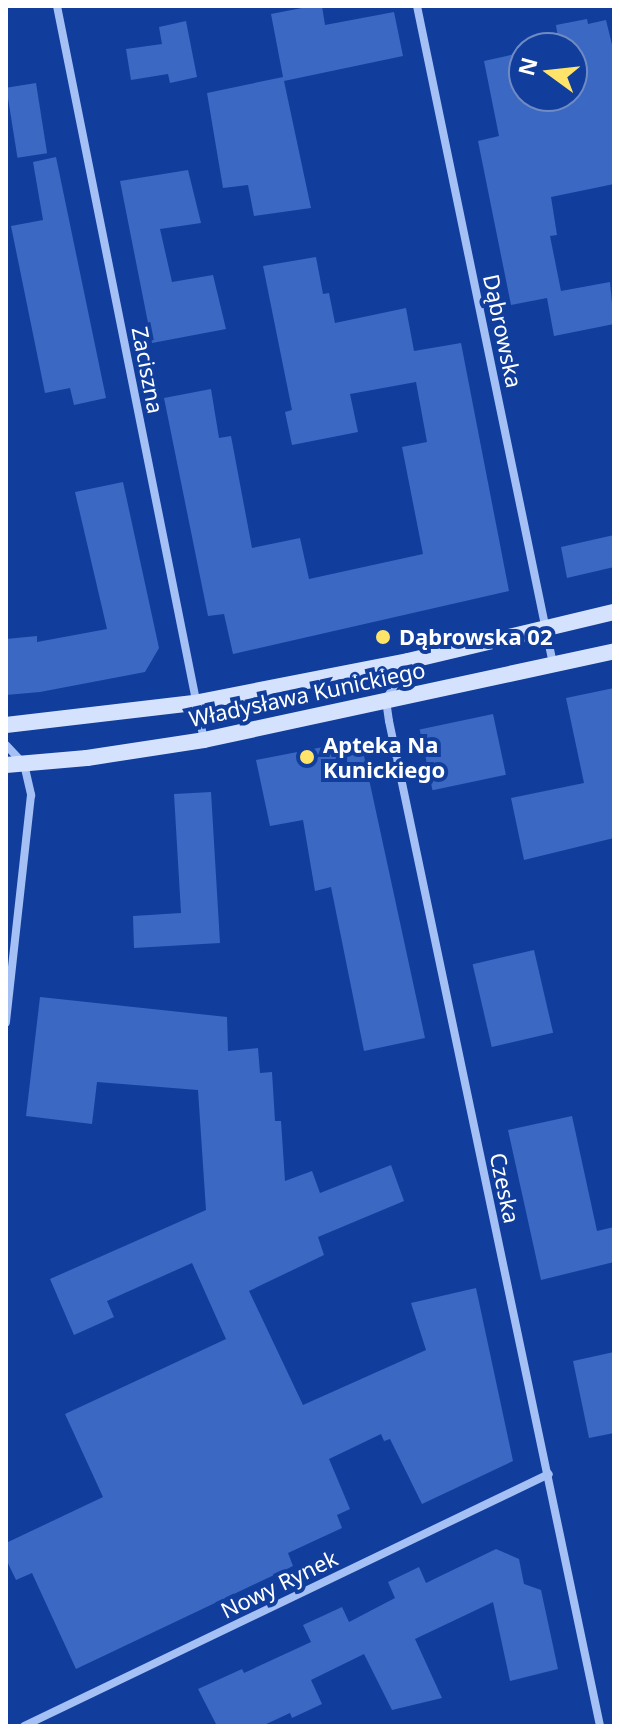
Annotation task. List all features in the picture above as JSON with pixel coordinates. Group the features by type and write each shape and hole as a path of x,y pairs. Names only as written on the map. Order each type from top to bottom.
{"main road":[{"name":"Władysława Kunickiego","path":"6,725 194,703 408,661 614,612"},
{"name":"Władysława Kunickiego","path":"6,765 204,740 614,651"}],"street":[{"name":"Zaciszna","path":"57,6 194,703 204,740"},
{"name":"Dąbrowska","path":"417,6 553,664"},
{"path":"386,700 408,661"},
{"name":"Czeska","path":"386,700 600,1726"},
{"path":"6,745 24,764 31,795 6,1023"},
{"name":"Nowy Rynek","path":"24,1726 549,1474"}],"building":[{"path":"322,6 325,25 394,12 403,56 284,81 311,208 254,216 248,185 223,188 207,93 283,77 271,14"},
{"path":"587,19 588,24 606,20 614,53 614,184 551,197 557,235 550,236 561,291 610,282 614,324 554,336 547,298 511,305 478,141 499,136 484,61 508,56 508,112 588,112 588,32 557,32 556,25"},
{"path":"186,21 197,77 170,83 168,74 131,80 126,49 162,44 159,27"},
{"path":"36,83 47,153 17,158 6,88"},
{"path":"56,157 106,398 74,405 70,388 45,393 11,226 43,220 33,162"},
{"path":"188,170 201,223 160,229 172,282 213,275 226,329 152,343 120,181"},
{"path":"316,257 323,294 329,293 335,323 406,308 414,351 461,343 509,591 233,654 224,614 208,616 164,398 211,389 219,438 231,436 252,548 300,538 309,579 423,554 402,447 427,442 416,382 350,394 358,432 292,445 285,412 292,410 263,266"},
{"path":"123,482 159,648 145,672 40,692 6,695 6,639 37,636 37,642 107,629 75,492"},
{"path":"614,535 614,567 567,578 561,547"},
{"path":"614,688 614,838 524,860 511,798 584,783 566,698"},
{"path":"493,714 506,775 433,790 420,730"},
{"path":"344,743 364,756 425,1038 364,1051 331,887 315,891 303,820 270,826 256,760"},
{"path":"211,792 220,943 134,948 133,916 181,913 174,794"},
{"path":"534,950 553,1033 492,1047 473,964"},
{"path":"40,997 227,1017 228,1051 258,1048 260,1073 272,1072 275,1121 281,1121 285,1181 312,1171 320,1193 391,1165 404,1201 318,1237 324,1255 249,1291 303,1405 426,1350 411,1303 476,1288 513,1461 422,1504 390,1439 384,1441 381,1434 329,1459 350,1509 337,1515 342,1528 288,1553 293,1566 76,1669 32,1573 16,1580 6,1559 6,1543 103,1497 65,1414 226,1339 192,1263 107,1301 114,1317 74,1335 50,1279 206,1210 198,1090 97,1082 92,1124 26,1116"},
{"path":"572,1116 597,1231 614,1227 614,1262 541,1280 508,1130"},
{"path":"614,1352 614,1433 589,1438 573,1361"},
{"path":"496,1549 519,1559 524,1584 541,1590 558,1669 510,1681 493,1602 415,1639 442,1698 392,1710 364,1654 311,1680 322,1704 292,1718 290,1713 262,1726 217,1726 198,1689 242,1669 244,1673 311,1642 303,1625 342,1607 349,1622 395,1598 388,1582 419,1567 426,1583"}],"place":[{"name":"Dąbrowska 02","path":"383,637"},
{"name":"Apteka Na Kunickiego","path":"307,757"}]}
